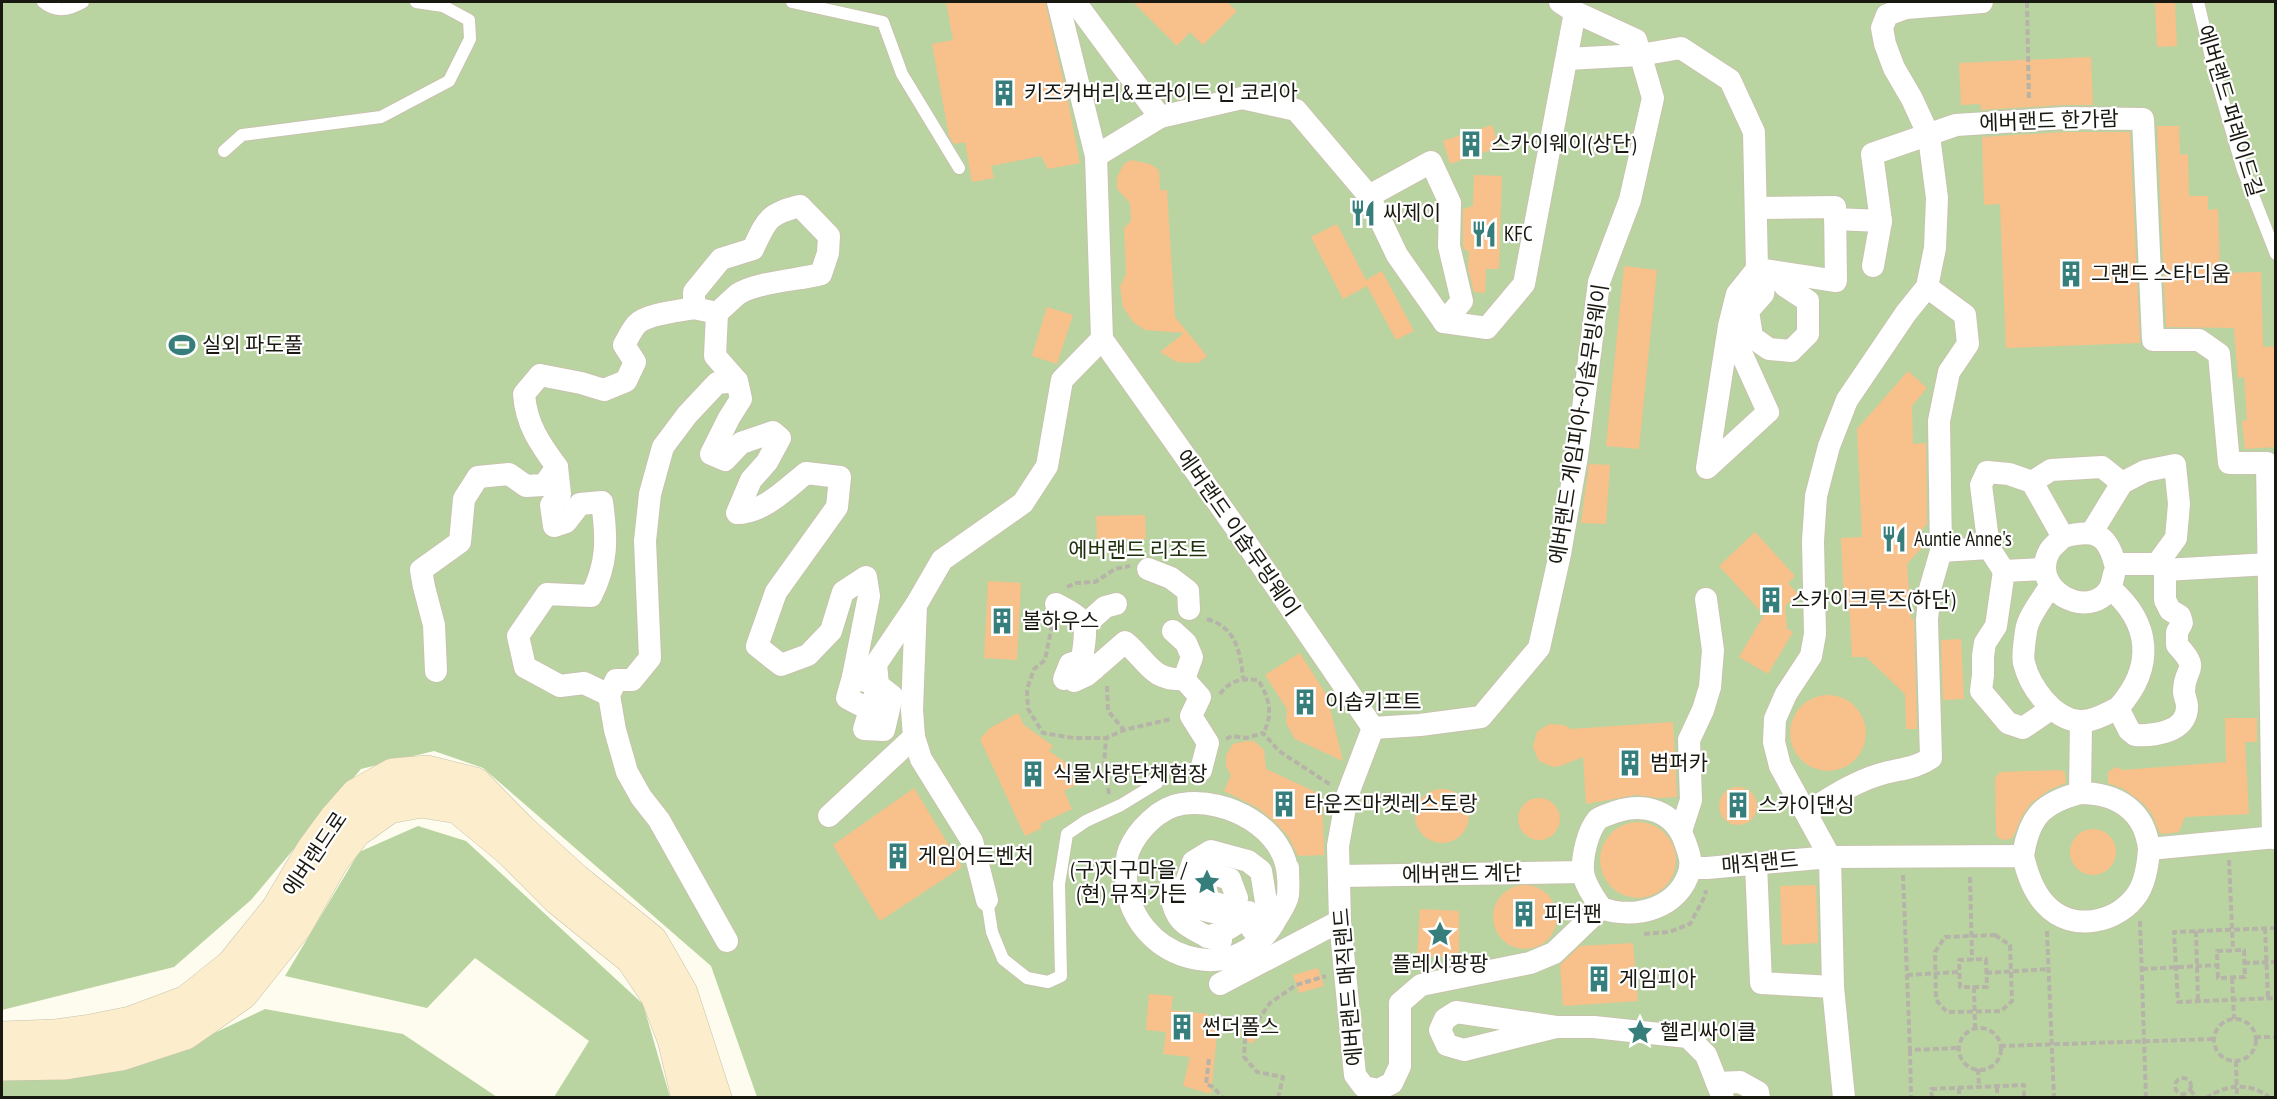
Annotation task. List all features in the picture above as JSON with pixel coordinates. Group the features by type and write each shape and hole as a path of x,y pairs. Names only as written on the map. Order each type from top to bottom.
{"street":[{"path":"878,685 876,664 916,605 942,560 1023,503 1047,466 1062,380 1102,339 1096,156 1058,2"},
{"path":"1075,2 1160,117"},
{"path":"1844,1098 1833,987 1830,857 1780,766 1774,742 1775,719 1786,694 1811,656 1815,634 1813,541 1816,496 1829,446 1848,400 1906,313 1927,287 1935,248 1936,198 1929,136 1912,99 1894,68 1882,28 1887,15 1906,8 1982,2"},
{"path":"1096,156 1160,117 1242,98 1296,110 1369,196 1397,255 1444,322 1487,328 1524,284 1567,59 1567,7"},
{"name":"에버랜드 게임피아~이솝무빙웨이","path":"1373,729 1481,717 1539,648 1560,554 1577,456 1599,282 1630,200 1653,98 1636,40 1567,7"},
{"path":"1567,59 1640,55 1681,48 1730,80 1754,132 1756,208 1763,294 1748,311 1752,337 1768,349 1791,351 1808,334 1808,301 1785,286"},
{"name":"에버랜드 한가람","path":"1881,221 1872,154 1929,136 1956,124 2115,117 2143,119 2153,340 2199,340 2219,354 2229,463 2267,463 2274,838"},
{"path":"1369,196 1431,162 1450,203 1449,246 1462,301 1444,322"},
{"path":"694,308 694,292 721,260 753,249 765,224 778,212 801,206 829,236 828,253 821,274 794,281 768,284 740,294 717,313 715,356 737,381 741,399 711,454 725,460 741,443 773,432 780,438 767,462 751,480 737,513 747,513 769,502 806,473 840,477 837,507 776,592 757,646 781,665 808,655 831,631 843,592 866,577 869,596 847,698 870,710 864,729 884,730 892,696 878,685 853,677"},
{"path":"1756,208 1835,207 1836,281 1762,270"},
{"path":"1835,219 1881,221 1873,266"},
{"path":"753,249 768,284"},
{"path":"1730,326 1768,412 1707,468 1722,370 1730,326 1737,294 1762,270"},
{"path":"1807,812 1867,779 1920,766 1931,758 1927,620 1930,590 1941,551 1939,421 1949,372 1968,344 1965,315 1927,287"},
{"path":"609,695 584,683 560,686 525,668 518,636 547,594 591,596 600,578 606,543 602,502 580,504 566,522 554,526 551,505 560,494 556,467 537,440 525,411 524,394 540,375 604,390 626,381 635,362 624,345 638,322 660,314 672,314 694,308 717,313"},
{"name":"에버랜드 이솝무빙웨이","path":"1102,339 1236,528 1373,729"},
{"path":"727,941 659,820 627,772 615,730 609,695 616,680 632,680 650,658 645,541 650,494 663,447 687,415 717,383 737,381"},
{"path":"2092,532 2122,483 2145,471 2175,465 2179,504 2176,538 2161,567 2165,600 2170,610 2180,616 2182,624 2178,632 2177,645 2190,659 2191,666 2184,692 2187,707 2184,718 2177,726 2165,733 2135,735 2128,730 2118,708"},
{"path":"436,671 434,625 421,570 460,542 464,499 478,477 509,474 526,486 544,485 556,467"},
{"path":"2032,482 2051,470 2102,467 2122,483"},
{"path":"2051,709 2023,728 2008,723 1981,691 1985,643 1996,626 2004,571 1989,548 1981,485 1987,472 2009,474 2032,482 2063,537"},
{"path":"2004,571 2047,577 2060,597 2080,602 2092,601 2102,596 2110,588 2115,564 2112,551 2103,538 2092,532 2081,532 2063,537 2050,551 2047,577 2026,628 2023,662 2036,687 2051,709 2067,719 2080,722 2101,717 2118,708 2137,682 2143,662 2144,647 2139,622 2126,602 2110,588"},
{"path":"1941,551 1989,548"},
{"path":"2115,564 2161,567 2269,564"},
{"path":"1148,569 1171,578 1188,591 1189,609"},
{"path":"1681,831 1690,800 1689,740 1703,710 1710,687 1713,650 1706,599"},
{"path":"1056,604 1080,617 1084,626 1085,674"},
{"path":"1084,626 1105,607 1116,604"},
{"path":"916,605 912,710 914,737 921,759 972,841 987,900"},
{"path":"1173,631 1186,643 1192,657 1184,679"},
{"path":"1085,674 1125,642 1142,656 1154,674 1170,680 1184,679"},
{"path":"1184,679 1200,697 1191,716 1208,743 1201,770"},
{"path":"2079,793 2080,722"},
{"name":"에버랜드 매직랜드","path":"1373,729 1347,796 1338,846 1340,921 1355,1075 1364,1087 1378,1090 1392,1083 1400,1066 1400,1003 1421,985 1530,963 1554,953 1601,908"},
{"path":"829,816 914,737"},
{"name":"에버랜드로","path":"2,1038 54,1036 91,1031 131,1023 187,1002 232,966 278,909 334,820 357,795 393,775 427,772 476,784 520,830 575,880 651,941 681,993 716,1098"},
{"path":"2079,793 2096,793 2119,801 2137,816 2148,835 2148,867 2139,891 2127,907 2112,916 2090,922 2068,920 2046,906 2029,878 2023,856 2026,835 2033,821 2046,806 2063,797 2079,793"},
{"name":"에버랜드로","path":"2,1064 64,1063 120,1054 185,1033 242,993 296,925 332,861 355,831 388,807 421,801 458,807 510,850 559,899 632,958 657,995 674,1039 688,1098"},
{"path":"1170,888 1171,899 1181,920 1214,941 1245,937 1272,928 1288,898 1288,873 1272,836 1251,819 1206,803 1180,804 1156,816 1139,832 1128,852 1126,878 1131,904 1143,926 1158,943 1179,956 1207,961 1228,959 1253,947 1272,928"},
{"path":"1647,809 1668,816 1681,831 1688,849 1690,868 1682,888 1667,902 1653,909 1629,914 1601,908 1590,891 1583,872 1590,832 1599,818 1617,811 1647,809"},
{"path":"2149,849 2274,838"},
{"path":"1207,937 1219,934 1239,923 1251,910 1250,881 1239,873 1213,867 1204,882 1214,874 1230,879 1237,897 1226,915 1196,908 1186,883 1193,862 1211,850 1248,861 1261,871 1267,908 1245,937"},
{"path":"1830,857 2023,856"},
{"name":"매직랜드","path":"1690,868 1830,857"},
{"path":"1756,864 1761,983 1833,987"},
{"name":"에버랜드 계단","path":"1340,876 1583,872"},
{"path":"1220,984 1340,921"},
{"path":"1556,1027 1594,1027 1688,1037 1706,1055 1720,1090 1740,1082 1758,1092 1759,1098"}],"lane":[{"path":"43,2 61,10 73,8 83,2"},
{"path":"224,151 242,135 381,117 449,81 470,39 469,20 443,6 416,2"},
{"path":"792,2 883,22 902,74 959,168"},
{"name":"에버랜드 퍼레이드길","path":"2198,2 2243,171 2276,254"},
{"path":"987,900 992,932 1003,959 1027,978 1048,982 1061,976 1059,884 1067,834 1086,821 1157,783"}],"path":[{"path":"2027,2 2029,120"},
{"path":"1085,674 1106,688 1108,711 1124,730"},
{"path":"1219,697 1221,691 1232,682 1243,678 1258,680 1268,696 1269,723 1263,733 1246,738 1232,736 1224,740"},
{"path":"1112,809 1104,766 1106,738 1124,730 1160,720 1191,716"},
{"path":"1226,729 1232,736"},
{"path":"1263,733 1279,751 1347,796"},
{"path":"2229,842 2233,950"},
{"path":"1902,856 1911,1098"},
{"path":"1970,856 1972,960"},
{"path":"2139,891 2146,1098"},
{"path":"2046,906 2054,1098"},
{"path":"2265,928 2268,998"},
{"path":"2276,928 2174,932 2178,1002 2276,998"},
{"path":"2196,931 2198,1001"},
{"path":"1995,935 2010,945 2012,1001 2001,1011 1947,1012 1936,1000 1935,952 1945,937 1971,936 1995,935"},
{"path":"2233,950 2244,950 2245,977 2218,978 2217,951 2233,950"},
{"path":"1986,959 1987,987 1960,987 1959,972 1959,960 1986,959"},
{"path":"2244,963 2276,962"},
{"path":"2142,969 2218,965"},
{"path":"1986,973 2049,969"},
{"path":"1278,1098 1283,1077 1257,1072 1244,1057 1245,1039 1270,1003 1296,985 1344,971"},
{"path":"1907,975 1959,972"},
{"path":"2232,978 2234,1019"},
{"path":"1974,987 1975,1028"},
{"path":"2234,1019 2244,1021 2249,1025 2255,1037 2255,1044 2248,1056 2236,1061 2223,1057 2215,1046 2214,1039 2224,1022 2234,1019"},
{"path":"1975,1028 1982,1028 1994,1034 2000,1046 1998,1059 1993,1065 1978,1069 1968,1066 1963,1061 1959,1048 1964,1035 1975,1028"},
{"path":"2255,1037 2276,1037"},
{"path":"2000,1046 2214,1039"},
{"path":"1910,1050 1959,1048"},
{"path":"1209,1059 1206,1084 1213,1087 1223,1098"},
{"path":"2236,1061 2237,1098"},
{"path":"1978,1069 1979,1087"},
{"path":"2190,1090 2180,1093 2175,1088 2176,1082 2180,1078 2187,1079 2190,1083 2190,1090 2197,1098"},
{"path":"1932,1098 1931,1089 2024,1085 2024,1098"},
{"path":"1997,1086 1997,1098"},
{"path":"2206,1098 2221,1089 2237,1086 2252,1088 2270,1098"},
{"path":"1959,1088 1959,1098"}],"green space":[{"name":"에버랜드 리조트","path":"2,2 2275,2 2275,1097 757,1097 711,966 483,768 434,751 361,769 251,900 174,967 2,1010"},
{"path":"418,826 466,841 643,1004 670,1097 554,1097 589,1041 475,958 427,1008 285,976 359,852"},
{"path":"265,1009 403,1034 497,1097 2,1098 2,1078 121,1071 187,1046"}],"building":[{"name":"키즈커버리&프라이드 인 코리아","path":"946,2 1045,2 1080,163 1048,169 1041,156 991,166 994,178 972,182 965,142 954,144 949,136 932,44 953,40"},
{"path":"1133,2 1227,2 1237,11 1203,45 1190,32 1177,46"},
{"path":"2155,2 2175,2 2177,46 2157,47"},
{"path":"2091,57 2093,105 1981,110 1980,104 1961,105 1959,63"},
{"name":"스카이웨이(상단)","path":"1492,125 1499,147 1450,164 1443,141"},
{"path":"2157,126 2179,126 2180,155 2188,154 2189,196 2208,196 2208,210 2218,209 2220,273 2261,272 2263,347 2276,346 2276,447 2245,449 2242,421 2247,420 2244,377 2238,378 2234,328 2166,327"},
{"name":"그랜드 스타디움","path":"2064,132 2130,132 2140,343 2006,348 2000,204 1984,205 1982,137"},
{"path":"1131,160 1150,164 1159,170 1160,190 1167,190 1175,317 1207,356 1198,363 1177,362 1160,352 1184,333 1145,330 1133,322 1123,307 1120,287 1126,274 1124,228 1131,221 1130,203 1117,189 1117,177 1124,164"},
{"path":"1474,175 1502,176 1499,269 1486,269 1485,293 1474,292 1468,268 1469,252 1464,249 1463,245 1463,209 1473,206"},
{"path":"1337,224 1366,280 1382,271 1414,331 1396,340 1367,286 1343,299 1311,237"},
{"path":"1624,266 1657,270 1639,449 1606,446"},
{"path":"1047,307 1073,315 1057,364 1032,356"},
{"path":"1908,371 1927,388 1912,406 1913,444 1926,443 1927,524 1918,534 1927,542 1907,564 1911,618 1914,620 1917,729 1906,729 1905,694 1866,657 1852,657 1849,602 1844,602 1841,538 1862,537 1857,429"},
{"path":"1589,464 1610,465 1606,524 1581,523"},
{"path":"1145,515 1146,539 1097,541 1096,516"},
{"name":"스카이크루즈(하단)","path":"1755,532 1795,576 1788,583 1798,594 1785,606 1787,629 1793,632 1768,674 1739,657 1764,615 1719,566"},
{"name":"볼하우스","path":"988,581 1021,583 1017,660 984,658"},
{"path":"1961,639 1964,699 1943,700 1941,640"},
{"name":"이솝키프트","path":"1300,653 1327,696 1343,761 1295,739 1286,723 1287,709 1265,675"},
{"path":"1828,695 1842,698 1855,706 1863,719 1866,733 1863,747 1855,760 1842,768 1828,771 1814,768 1801,760 1793,747 1790,733 1793,719 1801,706 1814,698"},
{"name":"식물사랑단체험장","path":"1018,713 1024,725 1053,746 1049,751 1065,762 1076,785 1064,791 1072,809 1040,824 1042,828 1025,836 980,739 990,728"},
{"path":"2225,718 2257,718 2257,742 2245,742 2249,814 2185,817 2179,832 2163,834 2159,832 2153,816 2144,804 2124,789 2108,783 2108,772 2116,767 2123,770 2226,762"},
{"name":"범퍼카","path":"1673,722 1677,797 1659,798 1636,795 1586,804 1583,757 1553,767 1539,761 1533,747 1537,732 1549,724 1564,725 1571,729"},
{"name":"타운즈마켓레스토랑","path":"1254,741 1264,750 1266,769 1322,795 1324,855 1298,856 1288,836 1274,821 1258,808 1224,791 1231,775 1226,767 1226,755 1233,744"},
{"path":"2060,770 2065,772 2066,783 2049,790 2030,804 2013,837 2007,840 2000,839 1996,835 1995,778 2000,772"},
{"name":"스카이댄싱","path":"1738,787 1751,793 1757,806 1751,819 1738,825 1725,819 1719,806 1725,793"},
{"name":"게임어드벤처","path":"914,788 962,867 880,921 833,845"},
{"path":"1437,789 1447,789 1457,793 1465,801 1469,816 1465,831 1457,839 1447,843 1437,843 1427,839 1419,831 1415,821 1415,811 1419,801 1427,793"},
{"path":"1539,798 1547,799 1554,804 1559,811 1559,827 1554,834 1547,839 1539,840 1531,839 1524,834 1519,827 1518,819 1519,811 1524,804 1531,799"},
{"path":"1638,822 1653,825 1665,833 1673,845 1676,860 1673,875 1665,887 1653,895 1638,898 1623,895 1611,887 1603,875 1600,860 1603,845 1611,833 1623,825"},
{"path":"2093,829 2109,836 2116,852 2109,868 2093,875 2077,868 2070,852 2077,836"},
{"name":"피터팬","path":"1525,885 1543,891 1551,899 1557,917 1551,935 1543,943 1525,949 1507,943 1499,935 1493,917 1499,899 1507,891"},
{"path":"1816,885 1818,943 1782,945 1780,886"},
{"path":"1420,909 1459,911 1459,957 1417,957"},
{"name":"게임피아","path":"1633,943 1638,1001 1563,1006 1560,965 1580,946"},
{"path":"1318,968 1324,986 1299,993 1293,975"},
{"name":"썬더폴스","path":"1149,994 1173,996 1171,1010 1208,1014 1207,1024 1218,1025 1211,1094 1183,1086 1190,1057 1163,1054 1166,1032 1146,1030"},
{"path":"1252,1018 1265,1026 1252,1044 1240,1035"}],"place":[{"name":"키즈커버리&프라이드 인 코리아","path":"1004,93"},
{"name":"스카이웨이(상단)","path":"1471,144"},
{"name":"씨제이","path":"1363,213"},
{"name":"KFC","path":"1484,234"},
{"name":"그랜드 스타디움","path":"2071,274"},
{"name":"실외 파도풀","path":"182,345"},
{"name":"Auntie Anne's","path":"1894,539"},
{"name":"스카이크루즈(하단)","path":"1771,600"},
{"name":"볼하우스","path":"1002,621"},
{"name":"이솝키프트","path":"1305,702"},
{"name":"범퍼카","path":"1630,763"},
{"name":"식물사랑단체험장","path":"1033,774"},
{"name":"타운즈마켓레스토랑","path":"1284,804"},
{"name":"스카이댄싱","path":"1738,805"},
{"name":"게임어드벤처","path":"898,856"},
{"name":"(구)지구마을 / (현) 뮤직가든","path":"1207,882"},
{"name":"피터팬","path":"1524,914"},
{"name":"플레시팡팡","path":"1440,934"},
{"name":"게임피아","path":"1599,979"},
{"name":"썬더폴스","path":"1182,1027"},
{"name":"헬리싸이클","path":"1640,1032"}]}
